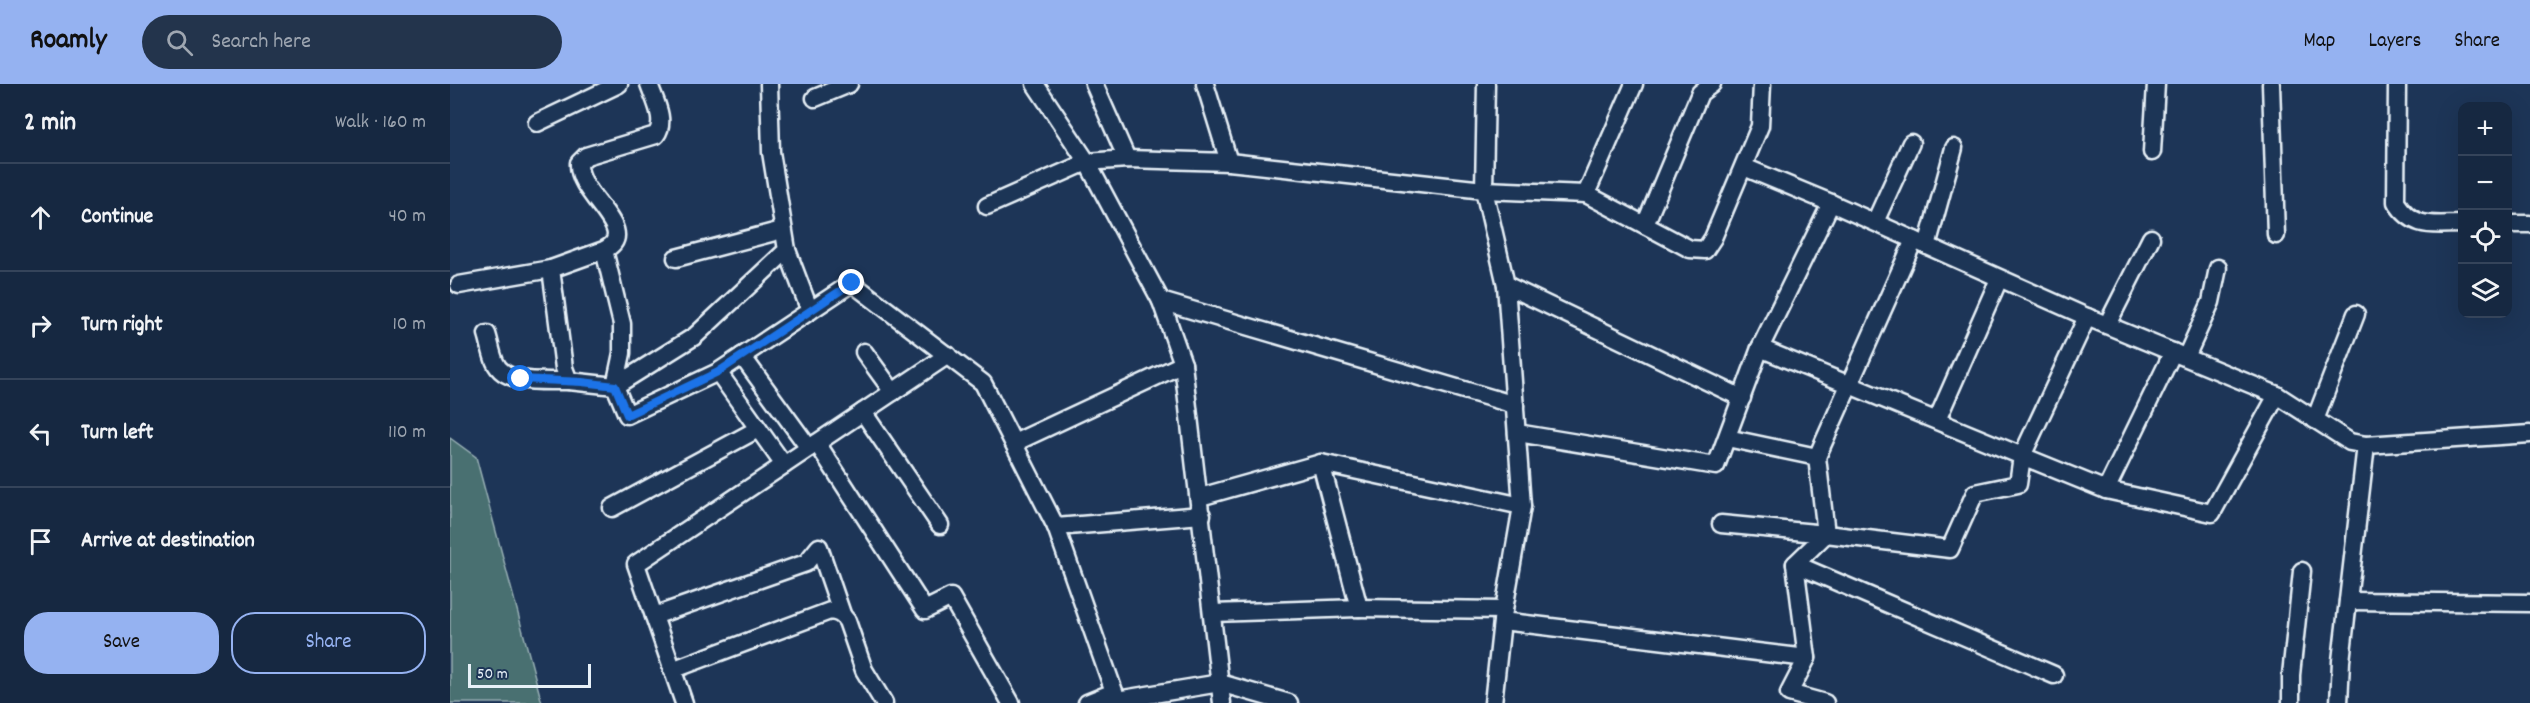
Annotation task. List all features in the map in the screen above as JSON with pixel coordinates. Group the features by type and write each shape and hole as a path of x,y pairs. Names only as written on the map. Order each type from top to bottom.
{"street":[{"path":"537,123 619,84"},
{"path":"459,285 551,269 610,247 616,239 615,226 585,187 579,172 579,163 586,156 656,135 661,122 649,84"},
{"path":"769,84 771,152 782,230 786,250 810,311"},
{"path":"815,98 849,84"},
{"path":"1035,84 1087,162 1161,301 1183,364 1222,703"},
{"path":"1094,84 1126,159"},
{"path":"1205,84 1229,162"},
{"path":"1486,84 1484,190 1506,285 1522,506 1503,616 1493,703"},
{"path":"1586,194 1634,84"},
{"path":"1645,225 1700,93 1712,84"},
{"path":"2152,152 2156,84"},
{"path":"2271,84 2276,235"},
{"path":"2397,84 2396,202 2410,220 2421,224 2458,224"},
{"path":"987,206 1087,162 1126,159 1229,162 1484,190 1586,194 1690,249 1705,250 1713,238 1744,167 1762,116 1757,85"},
{"path":"1875,222 1911,143"},
{"path":"1826,534 1817,458 1849,384 1921,243 1953,148"},
{"path":"1744,167 1875,222 2087,317 2277,395 2350,442 2366,445 2530,434"},
{"path":"1517,434 1716,466 1760,348 1831,203"},
{"path":"2512,224 2530,224"},
{"path":"676,258 782,230"},
{"path":"2107,325 2151,238"},
{"path":"603,250 622,324 622,353 615,386 627,415 718,372 852,283 983,382 1056,527 1116,698"},
{"path":"487,334 495,363 509,376 521,379 615,386 695,336 786,250"},
{"path":"2106,490 2211,302 2218,268"},
{"path":"551,269 564,368 569,381"},
{"path":"1937,420 1999,279"},
{"path":"1506,285 1742,398"},
{"path":"1161,301 1515,405"},
{"path":"2315,420 2356,314"},
{"path":"1720,524 1950,549 1975,493 2018,484 2022,456 2087,317"},
{"path":"1760,348 2106,490 2212,513 2277,395"},
{"path":"864,352 893,392"},
{"path":"684,703 636,564 948,355"},
{"path":"742,356 813,445 925,610 951,597 1011,703"},
{"path":"1014,443 1183,364"},
{"path":"718,372 783,465"},
{"path":"863,412 940,525"},
{"path":"612,508 758,429"},
{"path":"1727,438 1817,458"},
{"path":"2339,703 2341,661 2366,445"},
{"path":"1200,497 1320,463 1522,506"},
{"path":"1320,463 1359,608"},
{"path":"1056,527 1202,515"},
{"path":"1795,564 1826,534"},
{"path":"654,616 806,563 819,547 864,670 884,703"},
{"path":"1795,564 1807,658 1787,698 1825,703"},
{"path":"1795,564 2054,675"},
{"path":"2291,703 2291,675 2302,571"},
{"path":"2348,601 2530,603"},
{"path":"1213,613 1359,608 1503,616 1807,658"},
{"path":"672,670 830,611 842,614"},
{"path":"1087,703 1220,683 1289,703"}],"green space":[{"path":"450,438 476,457 542,703 450,703"}],"route":[{"path":"521,379 615,386 627,415 718,372 852,283"}]}
